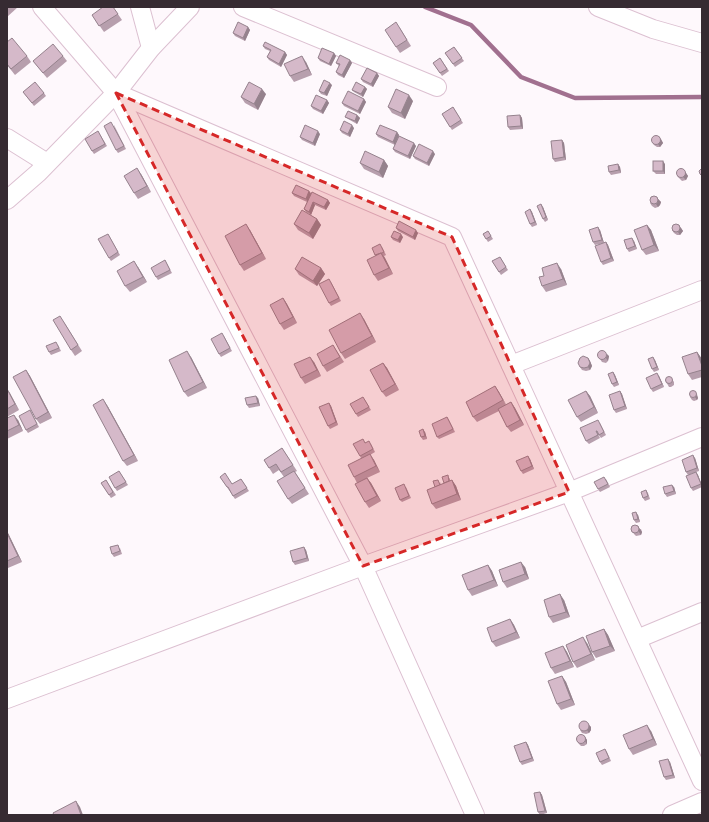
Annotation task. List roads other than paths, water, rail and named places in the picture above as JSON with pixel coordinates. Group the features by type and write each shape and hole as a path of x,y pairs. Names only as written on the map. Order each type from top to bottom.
{"street":[{"path":"42,7 116,93 363,566 475,815"},
{"path":"140,7 151,48"},
{"path":"7,200 38,173 116,93 151,48 190,7"},
{"path":"243,7 438,87"},
{"path":"598,7 653,29 702,43"},
{"path":"116,93 452,237 702,781"},
{"path":"7,138 47,163"},
{"path":"511,365 702,290"},
{"path":"7,699 363,566 570,492 702,437"},
{"path":"637,639 702,612"},
{"path":"672,815 702,802"}],"waterway":[{"path":"425,7 471,25 521,77 575,98 702,97"}]}
